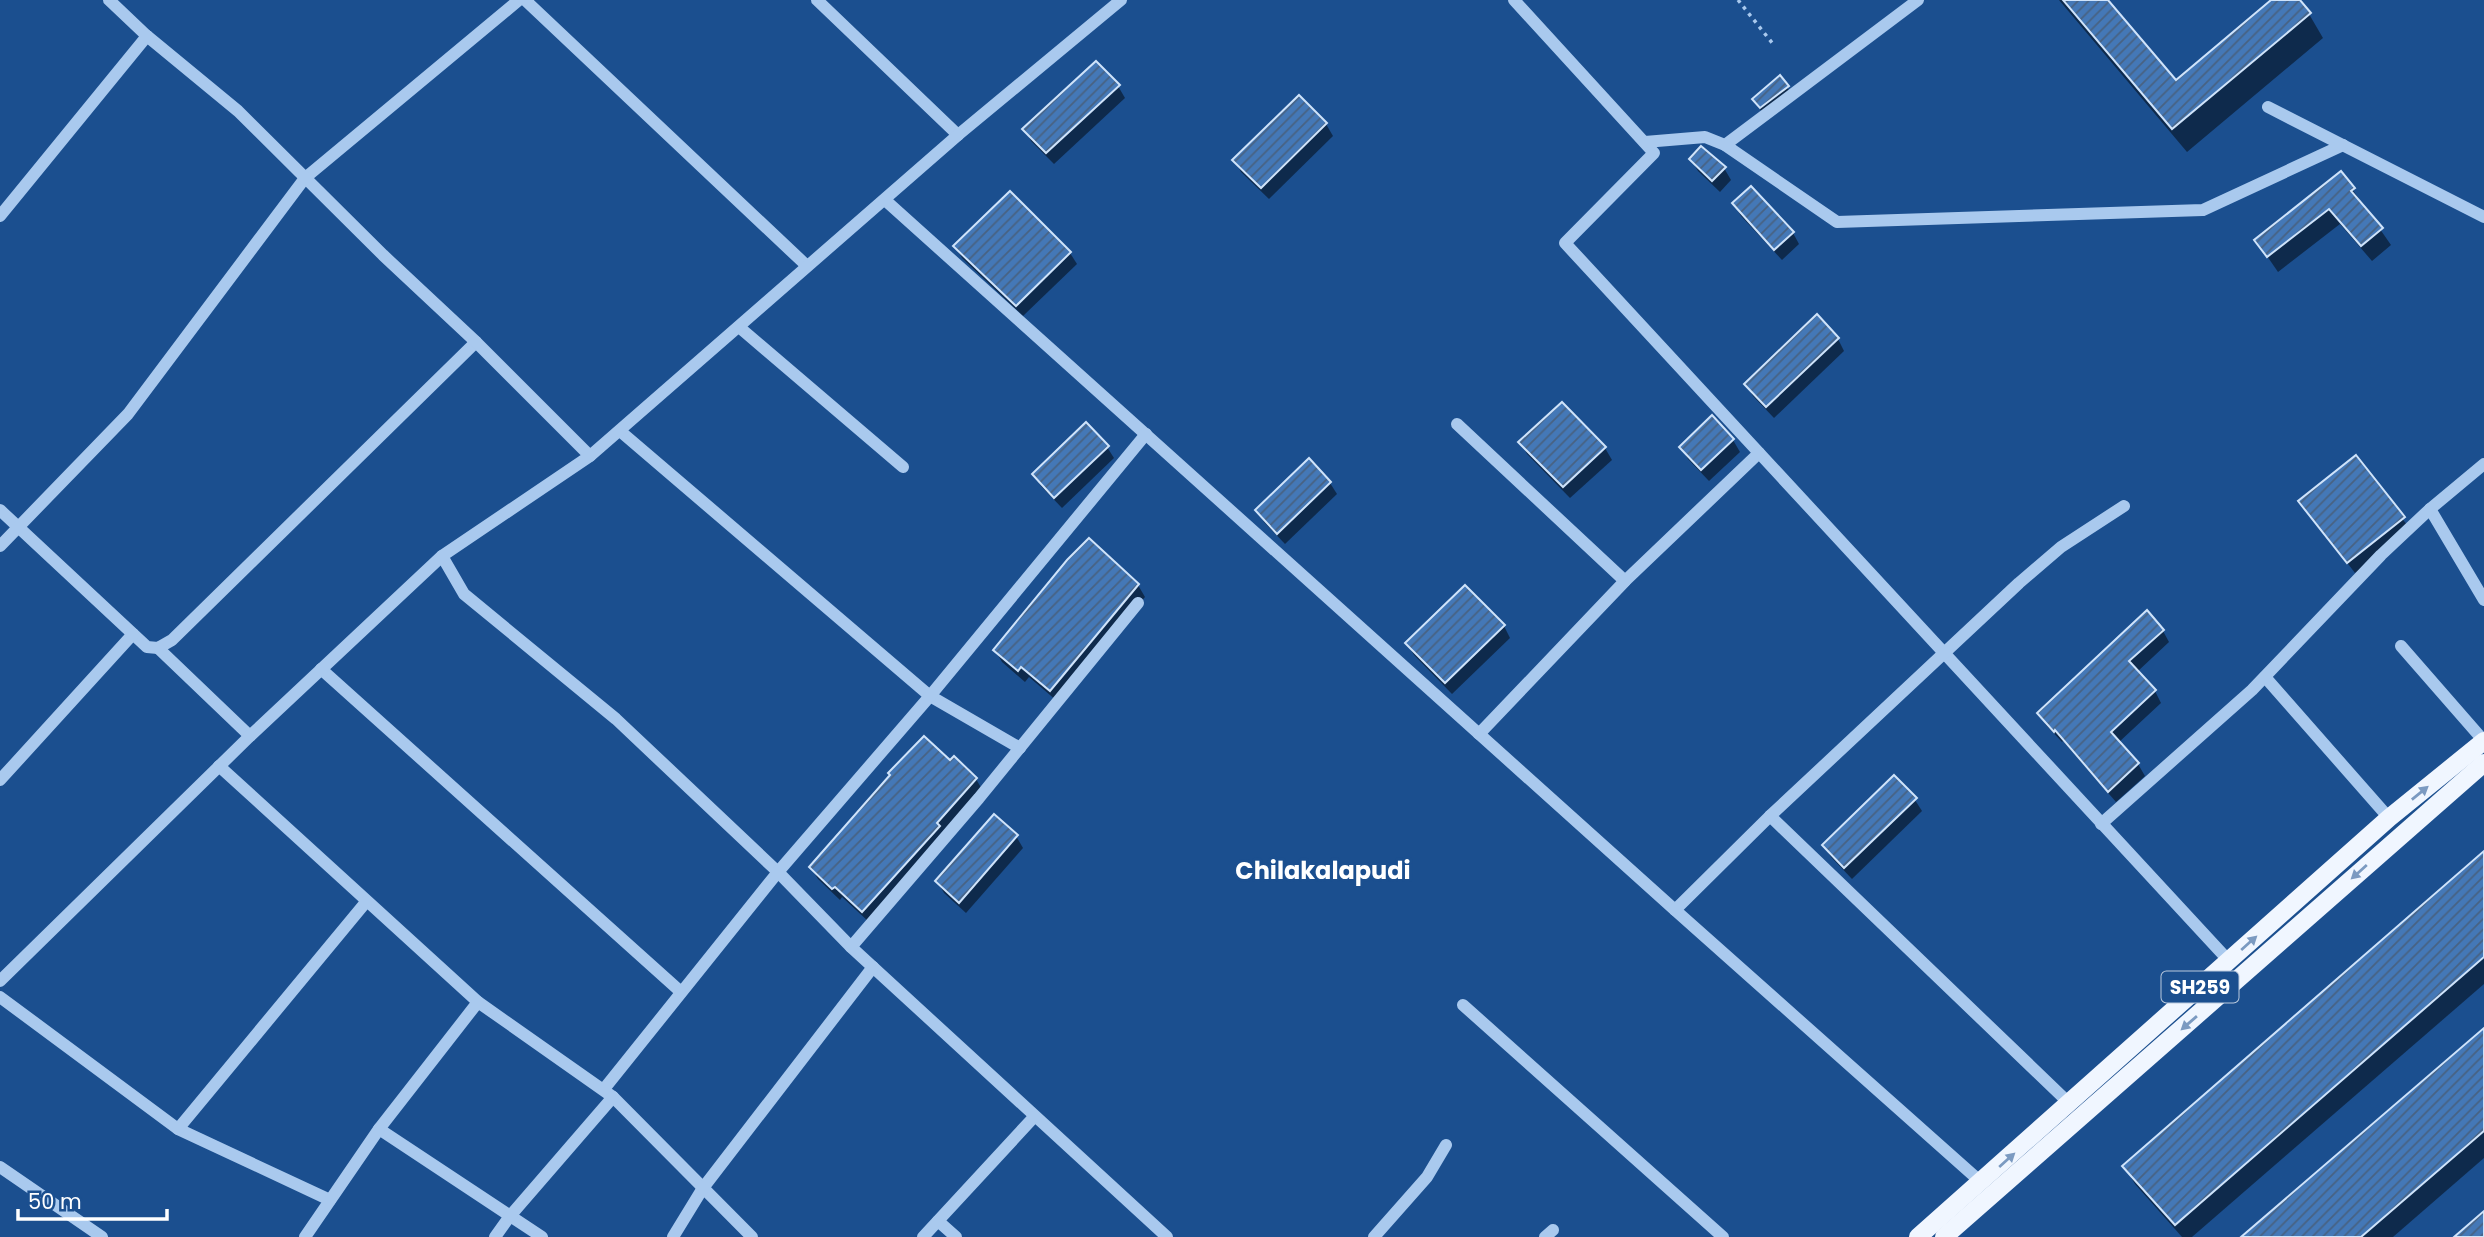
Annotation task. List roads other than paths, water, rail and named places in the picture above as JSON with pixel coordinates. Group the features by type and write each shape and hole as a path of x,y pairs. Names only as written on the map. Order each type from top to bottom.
{"main road":[{"name":"SH259","path":"1918,1237 2389,818 2484,741"},
{"name":"SH259","path":"1944,1237 2484,763"}],"street":[{"path":"110,0 147,36 238,111 590,456"},
{"path":"0,546 128,414 305,178 519,0"},
{"path":"525,0 807,266"},
{"path":"817,0 958,135"},
{"path":"0,981 250,736 442,556 590,456 958,135 1121,0"},
{"path":"1514,0 1654,153 1565,243 2229,961"},
{"path":"1726,145 1918,0"},
{"path":"0,216 147,36"},
{"path":"2268,107 2484,218"},
{"path":"1644,142 1705,137 1726,145 1837,222 2203,210 2343,145"},
{"path":"885,200 1982,1182"},
{"path":"738,327 903,467"},
{"path":"0,510 147,647 158,648 172,640 476,342"},
{"path":"1457,424 1625,581"},
{"path":"620,431 930,696 1020,748"},
{"path":"495,1237 609,1093 681,992 778,872 930,696 1146,434"},
{"path":"1479,734 1625,581 1759,453"},
{"path":"2101,824 2265,677 2381,555 2484,464"},
{"path":"1675,910 1943,653 2061,547 2124,506"},
{"path":"2430,509 2484,600"},
{"path":"442,556 464,594 616,719 778,872 851,947 1167,1237"},
{"path":"851,947 1020,748 1138,603"},
{"path":"0,780 133,634"},
{"path":"2400,646 2484,741"},
{"path":"158,648 250,736"},
{"path":"321,669 681,992"},
{"path":"2265,677 2389,818"},
{"path":"219,766 478,1002 609,1093 752,1237"},
{"path":"1770,816 2070,1104"},
{"path":"178,1129 366,902"},
{"path":"673,1237 703,1188 873,967"},
{"path":"0,997 178,1129 330,1200"},
{"path":"305,1237 379,1129 478,1002"},
{"path":"1462,1005 1723,1237"},
{"path":"923,1237 1034,1117"},
{"path":"379,1129 541,1237"},
{"path":"1374,1237 1427,1177 1446,1145"},
{"path":"0,1167 102,1237"},
{"path":"938,1221 956,1237"}],"district":[{"name":"Chilakalapudi","path":"1323,870"}]}
